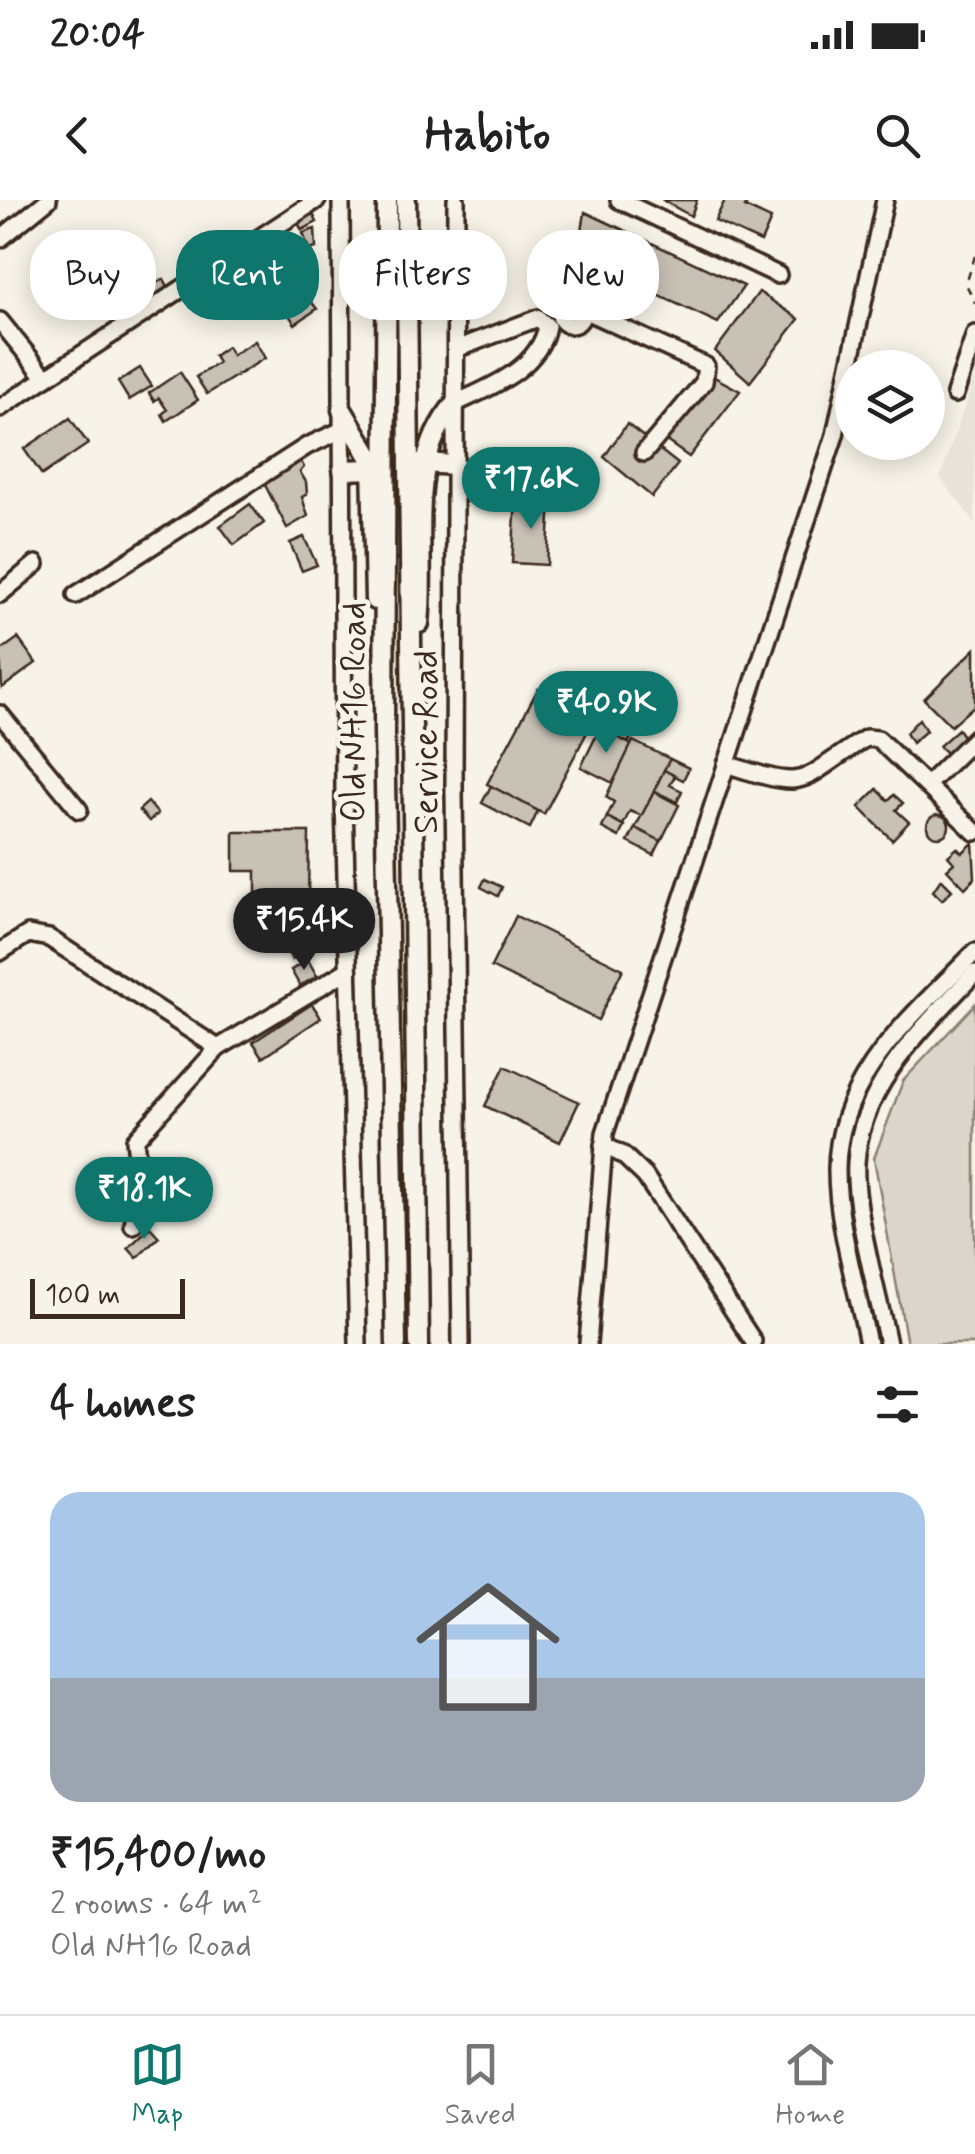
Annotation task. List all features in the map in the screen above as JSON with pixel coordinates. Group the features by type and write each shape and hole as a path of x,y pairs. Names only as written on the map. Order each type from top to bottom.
{"main road":[{"name":"Old NH16 Road","path":"387,200 384,730 396,1344"},
{"name":"Old NH16 Road","path":"406,200 409,702 420,1344"},
{"path":"409,702 423,586 422,463 456,403"},
{"path":"342,410 372,460 374,592 384,730"},
{"path":"422,463 456,465"},
{"path":"343,470 372,469"}],"street":[{"path":"0,239 48,200"},
{"path":"271,230 317,200"},
{"path":"341,200 348,970 358,1344"},
{"name":"Service Road","path":"456,200 454,791 462,1344"},
{"path":"619,200 778,275"},
{"path":"588,1344 603,1145 835,435 885,200"},
{"path":"0,408 176,292"},
{"path":"456,349 533,320"},
{"path":"456,403 517,372 544,337 551,320"},
{"path":"557,320 575,325 580,320"},
{"path":"605,320 706,366 704,382 644,453"},
{"path":"0,321 46,378"},
{"path":"955,394 975,334"},
{"path":"76,595 307,446 342,430"},
{"path":"0,594 36,564"},
{"path":"0,714 79,810"},
{"path":"726,764 784,783 800,781 866,738 886,746 973,827"},
{"path":"927,785 975,738"},
{"path":"0,952 28,934 49,938 218,1048"},
{"path":"868,1344 837,1183 843,1125 860,1081 888,1043 975,952"},
{"path":"133,1225 140,1182 135,1140 218,1048 348,970"},
{"path":"888,1344 856,1180 860,1134 880,1084 975,973"},
{"path":"603,1145 624,1154 646,1176 753,1341"}],"path":[{"path":"975,256 966,284 975,303"}],"shaded area":[{"path":"975,376 975,523 940,478"},
{"path":"975,1004 975,1344 907,1344 874,1158 903,1081"}],"building":[{"path":"662,200 697,200 691,216"},
{"path":"725,200 748,200 745,207 771,219 761,242 715,221"},
{"path":"311,210 317,222 302,230 296,220"},
{"path":"585,212 624,230 582,230"},
{"path":"659,246 744,286 718,323 659,296"},
{"path":"164,279 171,292 157,299 156,283"},
{"path":"759,292 799,319 750,382 715,351"},
{"path":"255,341 265,358 207,394 196,377 218,363 214,356 227,347 232,355"},
{"path":"140,368 152,386 129,400 118,382"},
{"path":"180,372 198,400 166,421 162,414 167,410 159,398 154,401 149,393"},
{"path":"707,373 740,391 689,457 655,433"},
{"path":"70,418 88,444 42,475 24,449"},
{"path":"627,424 678,464 652,497 604,457"},
{"path":"299,458 304,467 300,472 307,494 302,497 308,516 287,528 263,481"},
{"path":"516,499 551,501 547,565 512,563"},
{"path":"250,504 264,523 234,545 220,526"},
{"path":"304,537 317,565 302,571 290,543"},
{"path":"18,638 36,663 2,688 0,651"},
{"path":"975,649 975,705 951,726 924,699"},
{"path":"554,679 602,705 599,709 605,712 600,722 546,693"},
{"path":"538,689 594,719 544,814 487,784"},
{"path":"606,714 635,731 628,743 600,728"},
{"path":"919,719 926,731 912,743 906,733"},
{"path":"600,728 632,745 613,783 581,767"},
{"path":"958,729 965,739 949,756 939,746"},
{"path":"633,741 670,759 642,816 630,811 623,825 607,817 614,802 606,797"},
{"path":"670,759 689,768 683,780 664,770"},
{"path":"664,770 675,776 670,785 682,791 677,802 654,791"},
{"path":"491,786 538,811 530,828 482,803"},
{"path":"877,789 888,800 894,795 903,803 896,810 909,822 892,840 859,807"},
{"path":"654,792 679,805 661,841 635,828"},
{"path":"148,802 158,814 149,821 139,810"},
{"path":"938,815 946,818 946,834 938,837 930,834 927,826 930,818"},
{"path":"607,817 624,826 619,837 602,828"},
{"path":"635,828 661,841 654,855 628,842"},
{"path":"234,832 309,832 308,904 256,904 256,871 234,871"},
{"path":"973,843 975,878 965,888 947,869 954,863 948,856 957,848 962,853"},
{"path":"485,879 502,887 498,896 481,887"},
{"path":"941,879 952,890 942,900 933,891"},
{"path":"516,916 623,969 598,1020 491,967"},
{"path":"298,940 305,952 292,960 285,947"},
{"path":"308,960 317,976 300,986 291,970"},
{"path":"312,1004 321,1018 263,1057 253,1042"},
{"path":"505,1066 579,1102 560,1142 485,1106"},
{"path":"150,1227 159,1237 137,1258 128,1248"}]}
